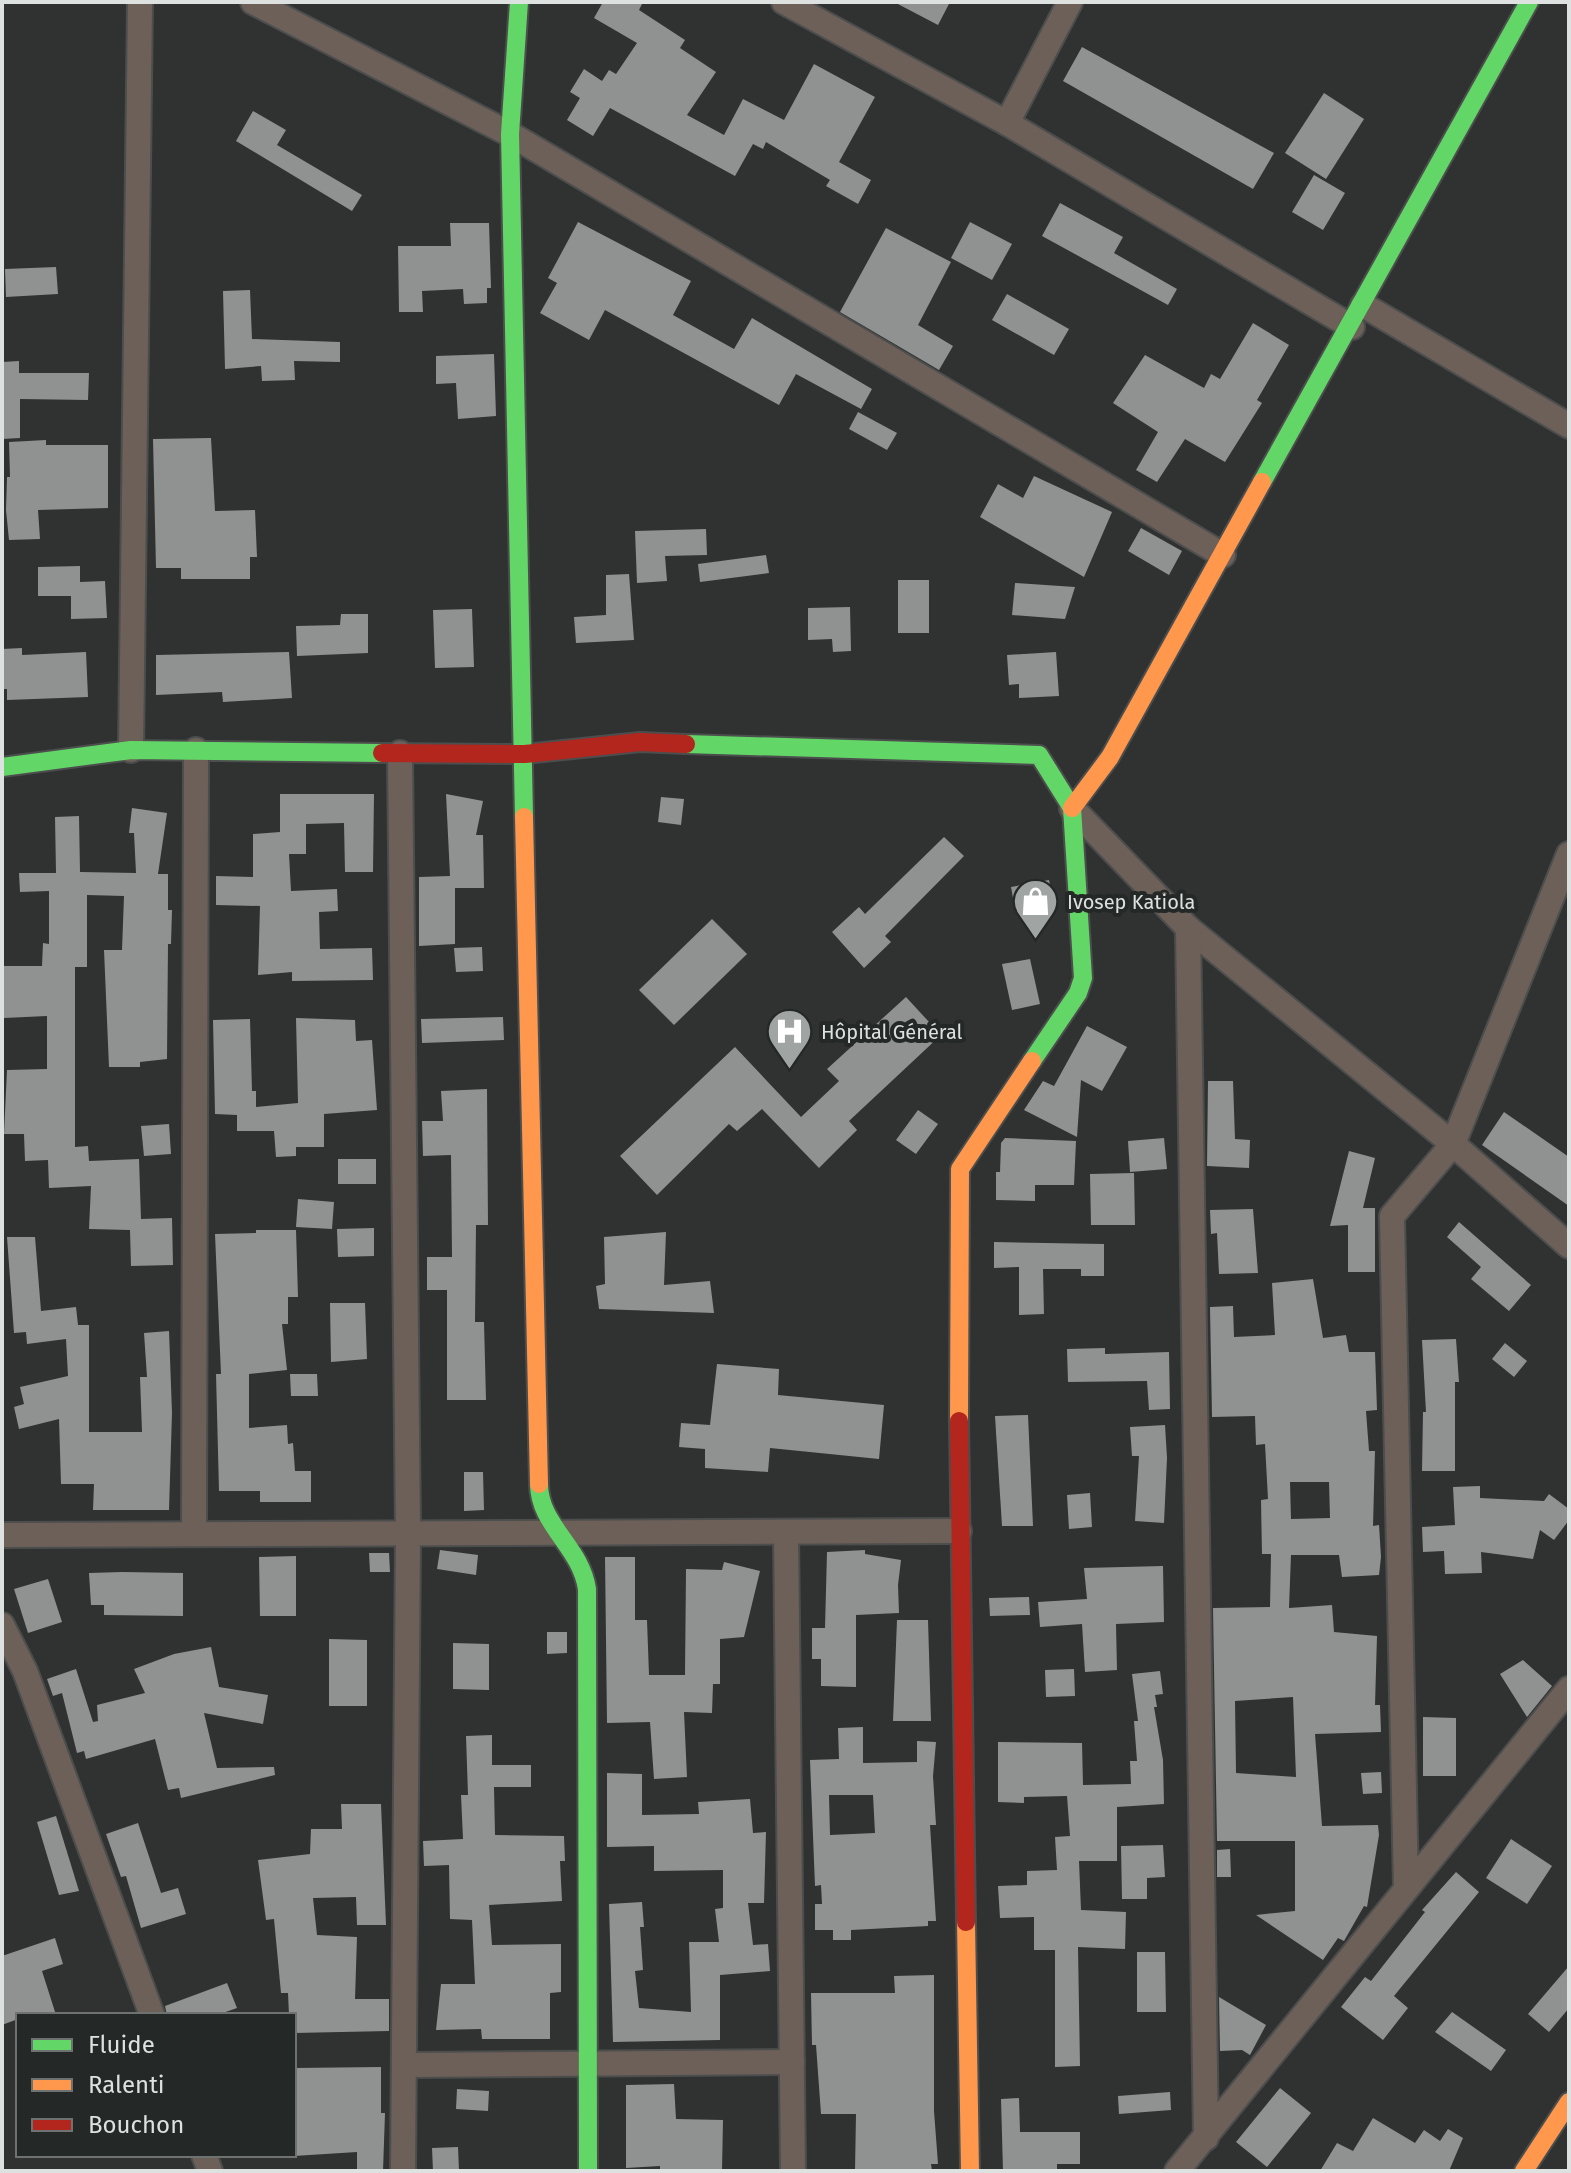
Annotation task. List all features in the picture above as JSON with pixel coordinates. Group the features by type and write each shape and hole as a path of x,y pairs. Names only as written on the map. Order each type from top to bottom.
{"main road":[{"path":"519,2 510,134 539,1503 584,1568 587,1589 588,2171"},
{"path":"1072,808 1110,757 1352,327 1529,2"},
{"path":"2,767 131,750 525,754 640,742 1039,755 1072,808 1083,978 1078,993 960,1169 959,1531 970,2171"},
{"path":"1524,2171 1569,2102"}],"street":[{"path":"131,750 140,2"},
{"path":"253,2 510,134 1223,555"},
{"path":"785,2 1007,123 1352,327"},
{"path":"1007,123 1070,2"},
{"path":"1363,305 1569,426"},
{"path":"194,1534 196,750"},
{"path":"400,753 408,1533 403,2171"},
{"path":"1072,808 1188,928 1453,1144 1569,1246"},
{"path":"1406,1888 1392,1216 1453,1144 1569,854"},
{"path":"1188,928 1206,2138"},
{"path":"2,1535 959,1531"},
{"path":"786,1532 793,2171"},
{"path":"2,1625 25,1671 151,2013"},
{"path":"1177,2171 1569,1689"},
{"path":"405,2065 792,2062"}],"building":[{"path":"603,2 643,2 639,10 685,40 680,48 716,72 687,115 724,135 743,99 784,120 814,64 875,97 839,162 871,180 858,204 826,186 830,180 766,142 763,149 753,144 735,176 610,108 593,136 567,120 580,98 570,92 584,69 602,81 609,70 616,74 637,43 594,18"},
{"path":"894,2 950,2 938,25"},
{"path":"1082,47 1274,153 1253,189 1063,81"},
{"path":"1324,93 1364,119 1326,179 1285,153"},
{"path":"253,111 286,130 277,145 362,195 352,211 236,141"},
{"path":"1314,175 1345,193 1323,230 1292,212"},
{"path":"1060,203 1123,237 1114,253 1177,289 1168,305 1042,236"},
{"path":"578,222 691,281 673,315 734,349 752,318 872,389 861,409 796,374 779,405 605,310 589,340 540,313 557,283 548,278"},
{"path":"970,222 1012,244 992,280 951,258"},
{"path":"450,223 489,223 491,288 487,288 487,303 464,304 463,289 422,291 423,312 399,312 398,246 451,246"},
{"path":"886,228 951,262 918,325 953,346 939,370 840,312"},
{"path":"56,267 58,294 6,297 5,269"},
{"path":"250,290 252,339 340,342 340,362 294,361 295,380 262,381 261,366 225,369 223,291"},
{"path":"1007,294 1069,329 1054,355 992,320"},
{"path":"1253,323 1289,345 1257,400 1262,403 1225,462 1185,439 1157,482 1136,470 1158,432 1113,403 1145,355 1204,388 1211,374 1220,379"},
{"path":"494,354 496,416 458,419 456,383 436,384 436,356"},
{"path":"19,361 19,373 89,373 88,400 20,399 20,438 2,439 2,362"},
{"path":"858,412 897,433 887,450 849,429"},
{"path":"211,438 215,511 255,510 257,557 250,557 250,579 181,579 181,568 156,568 153,439"},
{"path":"46,440 46,445 108,445 108,508 38,510 40,539 9,540 6,510 7,477 10,477 9,442"},
{"path":"1034,476 1112,512 1084,577 980,517 998,484 1023,498"},
{"path":"1141,528 1182,551 1169,575 1128,551"},
{"path":"706,529 707,555 665,556 667,581 637,583 635,531"},
{"path":"766,555 769,573 700,582 698,564"},
{"path":"80,566 80,582 105,581 107,618 71,619 71,596 38,596 38,567"},
{"path":"629,574 634,640 576,643 574,617 606,615 606,575"},
{"path":"898,580 929,580 929,633 898,633"},
{"path":"1015,583 1075,587 1065,619 1012,615"},
{"path":"850,607 851,651 833,652 832,639 808,640 808,608"},
{"path":"472,609 474,667 435,668 433,610"},
{"path":"341,614 368,614 368,653 297,656 296,626 340,625"},
{"path":"22,648 22,655 86,652 88,697 7,700 7,689 2,689 2,649"},
{"path":"289,652 292,698 223,702 222,692 156,695 156,655"},
{"path":"1056,652 1059,696 1019,698 1019,684 1009,685 1007,655"},
{"path":"280,794 374,794 373,872 345,872 344,823 306,824 306,854 289,854 291,891 337,889 338,911 319,912 320,949 372,948 373,980 292,981 292,972 258,975 260,906 216,905 216,876 253,877 253,834 280,832"},
{"path":"446,794 483,801 476,835 483,835 484,888 455,888 455,944 419,946 419,877 450,876"},
{"path":"661,797 684,799 681,825 658,822"},
{"path":"132,808 167,813 158,874 168,874 168,910 172,910 171,944 168,944 167,1059 140,1062 140,1067 109,1067 104,950 122,950 124,896 87,895 87,967 75,967 75,1147 88,1146 89,1161 139,1159 141,1219 172,1218 173,1265 131,1266 130,1230 89,1229 91,1186 49,1188 48,1160 25,1161 24,1134 4,1134 7,1070 47,1069 47,1016 4,1018 2,966 42,966 43,943 49,944 49,891 20,892 19,873 56,873 55,817 79,816 80,872 136,873 134,833 129,833"},
{"path":"944,837 964,856 885,936 891,942 864,968 832,932 859,907 865,914"},
{"path":"1049,880 1053,902 1015,909 1011,887"},
{"path":"712,919 747,954 674,1025 639,990"},
{"path":"482,947 483,971 456,972 454,948"},
{"path":"1030,959 1040,1004 1012,1010 1002,964"},
{"path":"906,997 941,1035 849,1121 857,1130 819,1168 762,1109 737,1131 729,1124 657,1195 620,1156 735,1047 801,1117 839,1081 827,1069"},
{"path":"503,1017 504,1040 422,1043 421,1019"},
{"path":"296,1018 355,1020 356,1041 372,1040 377,1110 324,1114 324,1147 296,1147 296,1156 276,1157 274,1131 237,1131 237,1115 215,1114 213,1020 250,1019 252,1091 256,1091 256,1107 298,1103"},
{"path":"1087,1026 1127,1047 1102,1091 1081,1080 1077,1137 1024,1110 1043,1081 1054,1086"},
{"path":"1208,1081 1233,1081 1235,1139 1250,1140 1249,1168 1207,1166"},
{"path":"487,1089 488,1225 476,1225 475,1322 484,1322 486,1400 447,1400 447,1290 427,1290 427,1257 452,1257 451,1155 423,1156 422,1121 443,1121 441,1091"},
{"path":"918,1110 938,1124 916,1154 896,1140"},
{"path":"1504,1112 1569,1157 1569,1206 1482,1145"},
{"path":"169,1124 171,1154 144,1156 141,1126"},
{"path":"1005,1138 1076,1141 1074,1185 1035,1185 1035,1201 996,1200 996,1172 1000,1172 1001,1143"},
{"path":"1164,1138 1167,1169 1130,1172 1128,1141"},
{"path":"1349,1151 1375,1158 1363,1208 1375,1208 1375,1272 1348,1272 1348,1225 1330,1226"},
{"path":"338,1159 376,1159 376,1184 338,1184"},
{"path":"1134,1173 1135,1225 1091,1225 1090,1174"},
{"path":"298,1199 334,1202 332,1229 296,1227"},
{"path":"1253,1209 1258,1273 1219,1274 1217,1233 1211,1234 1210,1210"},
{"path":"1459,1222 1531,1285 1509,1311 1471,1279 1481,1267 1447,1237"},
{"path":"374,1228 374,1256 338,1257 337,1229"},
{"path":"256,1230 296,1230 298,1297 288,1297 288,1324 282,1324 287,1370 249,1374 249,1428 287,1425 288,1444 293,1443 295,1471 311,1471 311,1502 260,1502 260,1491 219,1491 216,1374 221,1374 215,1234 256,1233"},
{"path":"666,1232 664,1285 710,1281 714,1313 599,1309 596,1286 605,1284 604,1237"},
{"path":"7,1237 35,1237 41,1311 76,1307 78,1325 89,1325 89,1432 142,1432 140,1377 147,1377 144,1333 169,1331 172,1413 169,1510 93,1510 94,1484 61,1484 59,1419 19,1429 14,1407 24,1404 20,1387 68,1376 66,1339 27,1344 26,1332 14,1333"},
{"path":"994,1242 1104,1244 1104,1276 1081,1276 1081,1269 1043,1269 1044,1314 1019,1315 1019,1267 994,1268"},
{"path":"1313,1279 1323,1338 1346,1335 1349,1352 1375,1352 1377,1410 1366,1411 1369,1451 1375,1451 1373,1526 1379,1525 1379,1575 1342,1577 1339,1555 1291,1555 1289,1608 1332,1605 1334,1632 1377,1636 1375,1705 1380,1705 1381,1732 1315,1734 1322,1826 1378,1825 1379,1835 1367,1907 1364,1906 1344,1941 1338,1938 1323,1960 1256,1915 1295,1911 1295,1841 1217,1841 1213,1608 1270,1607 1271,1554 1262,1554 1261,1500 1268,1499 1265,1444 1256,1445 1255,1416 1212,1417 1210,1307 1233,1306 1234,1337 1275,1335 1272,1283","holes":["1290,1482 1329,1482 1330,1518 1291,1519","1293,1697 1296,1777 1236,1773 1235,1701"]},
{"path":"330,1303 365,1303 367,1359 331,1362"},
{"path":"1456,1339 1459,1382 1455,1382 1455,1471 1422,1471 1423,1412 1426,1412 1422,1340"},
{"path":"1505,1343 1527,1361 1514,1377 1492,1359"},
{"path":"1105,1348 1105,1354 1169,1352 1170,1409 1149,1410 1147,1381 1068,1382 1067,1349"},
{"path":"717,1364 779,1369 778,1395 884,1405 879,1459 770,1448 768,1472 705,1468 705,1449 679,1447 681,1423 710,1425"},
{"path":"290,1374 317,1374 318,1396 291,1396"},
{"path":"1028,1415 1033,1526 1002,1526 995,1416"},
{"path":"1165,1425 1164,1523 1135,1521 1139,1456 1132,1456 1130,1427"},
{"path":"464,1472 483,1472 484,1510 464,1511"},
{"path":"1480,1486 1480,1498 1544,1501 1549,1494 1569,1509 1569,1520 1554,1540 1540,1530 1533,1559 1481,1552 1482,1573 1445,1574 1444,1551 1423,1552 1422,1527 1455,1525 1453,1487"},
{"path":"1090,1493 1092,1527 1069,1529 1067,1495"},
{"path":"440,1550 478,1555 476,1575 437,1569"},
{"path":"865,1550 865,1554 901,1560 899,1613 856,1615 856,1687 821,1686 821,1659 812,1659 812,1628 825,1628 827,1552"},
{"path":"369,1553 389,1553 390,1572 370,1572"},
{"path":"296,1556 296,1616 260,1616 259,1557"},
{"path":"605,1557 635,1557 635,1620 647,1620 649,1675 685,1675 686,1569 722,1570 724,1562 760,1571 744,1637 720,1639 720,1684 713,1684 712,1713 684,1712 687,1777 654,1779 650,1722 607,1723"},
{"path":"1163,1566 1164,1622 1116,1624 1117,1670 1085,1672 1082,1624 1040,1627 1038,1602 1087,1599 1084,1568"},
{"path":"89,1573 183,1573 183,1616 104,1615 104,1605 91,1605"},
{"path":"48,1579 62,1622 28,1633 14,1589"},
{"path":"1029,1597 1030,1615 990,1616 989,1598"},
{"path":"897,1620 928,1620 931,1721 893,1721"},
{"path":"547,1632 567,1632 567,1653 547,1654"},
{"path":"329,1639 367,1640 367,1706 329,1706"},
{"path":"453,1643 489,1644 489,1690 453,1689"},
{"path":"211,1647 219,1687 268,1695 263,1724 204,1713 217,1768 274,1767 275,1775 181,1798 179,1788 168,1790 155,1739 86,1759 84,1751 77,1753 62,1693 53,1696 47,1679 76,1669 93,1722 98,1721 97,1705 145,1693 134,1669 174,1654"},
{"path":"1523,1660 1552,1686 1527,1717 1500,1674"},
{"path":"1074,1669 1075,1696 1046,1697 1045,1670"},
{"path":"1160,1671 1163,1694 1155,1695 1157,1707 1154,1707 1163,1760 1164,1804 1117,1807 1117,1861 1079,1861 1081,1910 1126,1912 1125,1949 1078,1947 1080,2066 1055,2067 1055,1950 1034,1950 1034,1917 1000,1918 998,1886 1027,1885 1027,1871 1057,1870 1055,1837 1070,1836 1067,1796 1024,1797 1024,1803 998,1802 998,1742 1082,1743 1083,1785 1131,1784 1130,1761 1137,1761 1134,1721 1138,1721 1132,1674"},
{"path":"1423,1717 1456,1718 1456,1776 1423,1776"},
{"path":"863,1727 863,1763 917,1762 917,1741 936,1742 933,1776 936,1825 930,1825 936,1921 928,1921 928,1926 851,1930 851,1940 833,1940 833,1930 815,1930 815,1904 822,1904 821,1885 815,1886 810,1760 839,1759 838,1728","holes":["829,1795 873,1795 875,1833 830,1835"]},
{"path":"492,1735 492,1765 531,1765 531,1787 494,1787 495,1835 564,1836 565,1861 560,1861 562,1901 489,1905 492,1945 561,1944 561,1992 550,1993 550,2039 482,2039 481,2029 436,2030 441,1984 475,1984 472,1920 450,1919 449,1865 424,1866 423,1841 463,1839 461,1795 468,1795 466,1736"},
{"path":"1381,1772 1382,1793 1363,1794 1361,1773"},
{"path":"607,1773 642,1774 642,1815 699,1814 698,1802 750,1799 753,1833 766,1832 764,1903 748,1903 753,1945 768,1944 770,1971 720,1975 720,2040 613,2042 609,1904 642,1902 643,1970 635,1971 639,2008 691,2012 689,1942 719,1942 715,1909 723,1908 723,1870 654,1871 654,1846 607,1847"},
{"path":"341,1804 381,1804 386,1925 357,1925 356,1897 313,1898 317,1935 357,1937 355,1999 389,1999 389,2031 296,2033 296,2013 289,2013 288,1993 281,1993 274,1919 266,1920 258,1860 310,1854 311,1829 342,1829"},
{"path":"56,1816 79,1891 59,1895 37,1822"},
{"path":"138,1823 161,1893 178,1888 186,1914 141,1928 126,1876 121,1877 106,1834"},
{"path":"1511,1839 1552,1866 1527,1904 1486,1878"},
{"path":"1163,1845 1165,1877 1147,1878 1147,1899 1122,1899 1121,1846"},
{"path":"1230,1849 1231,1877 1217,1877 1217,1850"},
{"path":"1456,1872 1479,1892 1394,1996 1408,2008 1383,2040 1341,2007 1365,1977 1371,1981 1425,1912 1422,1910"},
{"path":"55,1938 63,1964 42,1971 55,2013 16,2013 16,2020 2,2025 2,1956"},
{"path":"1137,1952 1165,1952 1166,2012 1137,2012"},
{"path":"1569,1966 1569,2008 1549,2032 1528,2014"},
{"path":"934,1975 934,2111 938,2164 931,2164 932,2171 855,2171 856,2114 821,2114 816,2045 812,2045 811,1993 895,1993 894,1976"},
{"path":"227,1983 237,2008 223,2013 167,2013 165,2006"},
{"path":"1219,1997 1266,2025 1250,2055 1242,2050 1220,2051"},
{"path":"1452,2012 1506,2050 1491,2071 1435,2032"},
{"path":"381,2067 381,2113 385,2113 383,2171 357,2171 357,2152 296,2156 296,2068"},
{"path":"674,2084 676,2119 723,2120 722,2171 660,2171 660,2166 626,2168 626,2085"},
{"path":"1280,2088 1311,2113 1267,2167 1236,2142"},
{"path":"457,2089 489,2091 488,2111 456,2109"},
{"path":"1170,2092 1171,2110 1119,2114 1118,2096"},
{"path":"1019,2098 1020,2132 1080,2132 1080,2164 1057,2164 1057,2171 1003,2171 1001,2099"},
{"path":"1373,2118 1415,2143 1424,2130 1440,2141 1448,2129 1463,2138 1449,2171 1320,2171 1337,2143 1353,2151"},
{"path":"458,2147 459,2171 433,2171 432,2148"}],"traffic: fast":[{"path":"519,2 510,134 524,817"},
{"path":"1262,482 1529,2"},
{"path":"686,744 1039,755 1072,808 1083,978 1078,993 1032,1061"},
{"path":"2,767 131,750 382,753"},
{"path":"539,1484 546,1512 577,1561 587,1589 588,2171"}],"traffic: slow":[{"path":"1072,808 1110,757 1262,482"},
{"path":"524,817 539,1484"},
{"path":"959,1421 960,1169 1032,1061"},
{"path":"966,1922 970,2171"},
{"path":"1524,2171 1569,2102"}],"traffic: jam":[{"path":"382,753 525,754 640,742 686,744"},
{"path":"959,1421 966,1922"}],"place":[{"name":"Ivosep Katiola","path":"1036,941"},
{"name":"Hôpital Général","path":"790,1071"}]}
